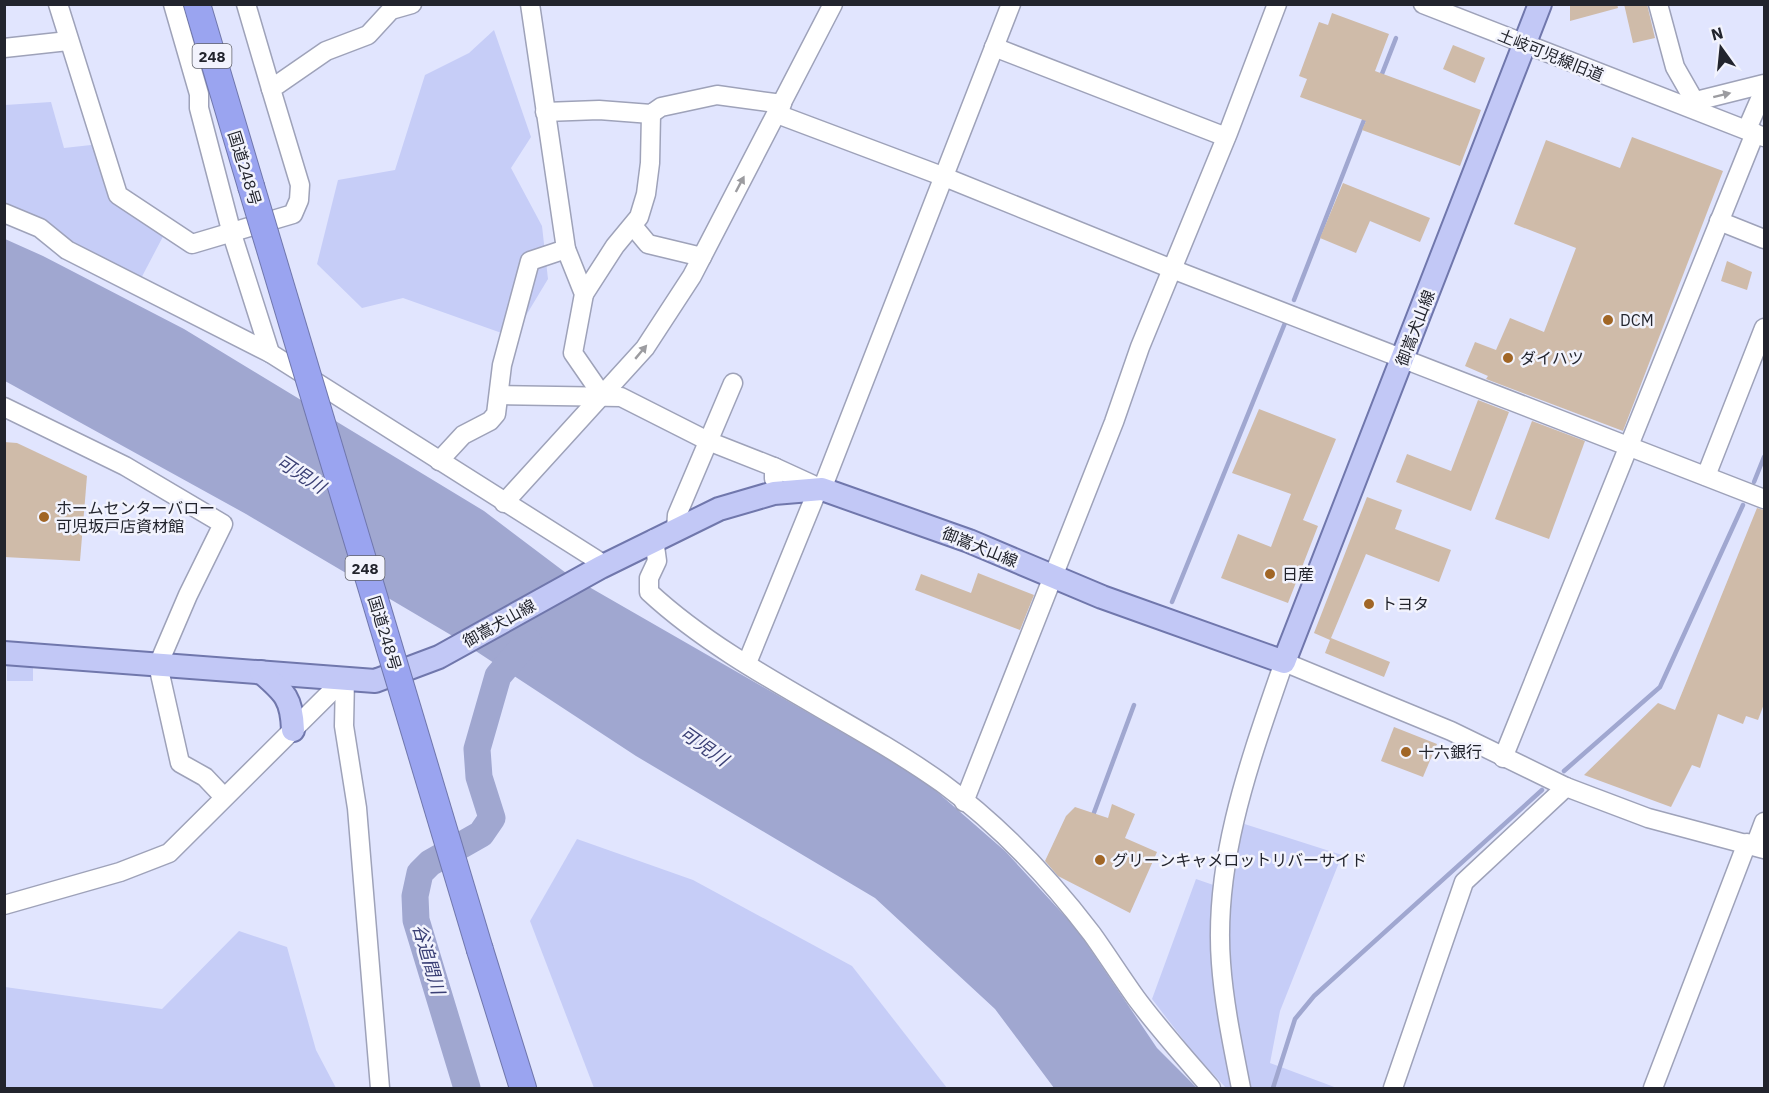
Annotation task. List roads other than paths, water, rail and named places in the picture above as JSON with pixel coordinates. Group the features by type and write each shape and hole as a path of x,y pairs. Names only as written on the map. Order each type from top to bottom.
{"highway":[{"name":"国道248号","path":"197,4 480,950 524,1089"},
{"name":"国道248号","path":"206,4 228,108"}],"main road":[{"name":"御嵩犬山線","path":"4,653 375,681 439,657 601,567 676,528 719,509 774,493 820,489 969,541 1054,578 1284,662 1540,4"},
{"path":"261,672 285,693 292,712 293,730"}],"street":[{"path":"58,4 118,195 192,244 232,234 293,214 299,200 300,185 246,4"},
{"path":"173,4 199,93 199,108 232,234 270,354"},
{"path":"272,89 326,51 368,35 391,10 412,4"},
{"path":"530,4 544,112 566,249 584,294"},
{"path":"504,503 645,348 702,257 832,4"},
{"path":"747,663 820,489 1011,4"},
{"path":"964,802 1054,578 1114,422 1140,346 1226,137 1277,4"},
{"name":"土岐可児線旧道","path":"1423,4 1524,45 1687,104 1755,133"},
{"path":"1658,4 1687,104 1764,84"},
{"path":"4,48 68,41"},
{"path":"994,46 1226,137"},
{"path":"1503,758 1755,133 1764,90"},
{"path":"544,112 599,110 651,114 661,107 717,95 779,109 1172,269 1764,499"},
{"path":"602,395 573,353 584,294 615,246 633,226 646,194 653,135 651,114"},
{"path":"4,213 40,228 67,250 270,354 597,560 601,567"},
{"path":"1719,221 1764,239"},
{"path":"633,226 648,244 702,257"},
{"path":"439,461 463,435 490,421 496,414 502,365 530,261 566,249"},
{"path":"1706,477 1764,328"},
{"path":"676,528 677,515 733,383"},
{"path":"500,395 621,397 708,441 774,467 820,489"},
{"path":"4,407 125,466 223,524 188,595 159,665 180,763 206,777 224,797"},
{"path":"774,467 774,493"},
{"path":"654,539 657,561 649,578 649,592 663,605 747,663 885,746 943,784 996,829 1056,891 1091,933 1136,998 1211,1089"},
{"path":"1241,1089 1221,962 1224,872 1246,774 1284,662 1450,731 1566,787 1648,818 1756,846"},
{"path":"4,905 120,872 169,853 345,678"},
{"path":"345,678 344,726 357,808 380,1089"},
{"path":"1393,1089 1464,882 1566,787"},
{"path":"1653,1089 1756,846 1764,822"}],"water":[{"name":"可児川","path":"5,239 43,256 184,329 484,511 570,576 920,777 1005,851 1076,928 1157,1048 1197,1088 1054,1088 995,1009 875,898 636,756 456,638 246,514 5,381"}],"waterway":[{"path":"1380,79 1396,38"},
{"path":"1294,300 1366,115"},
{"path":"1172,602 1285,323"},
{"path":"1754,482 1764,457"},
{"path":"1564,771 1660,687 1743,505"},
{"name":"谷追間川","path":"467,1088 416,920 415,896 420,873 430,863 481,834 492,818 479,777 477,749 498,676 528,641"},
{"path":"1092,818 1134,705"},
{"path":"1273,1088 1295,1019 1314,996 1542,790"}],"place":[{"name":"DCM","path":"1608,320"},
{"name":"ダイハツ","path":"1508,358"},
{"name":"ホームセンターバロー 可児坂戸店資材館","path":"44,517"},
{"name":"日産","path":"1270,574"},
{"name":"トヨタ","path":"1369,604"},
{"name":"十六銀行","path":"1406,752"},
{"name":"グリーンキャメロットリバーサイド","path":"1100,860"}]}
